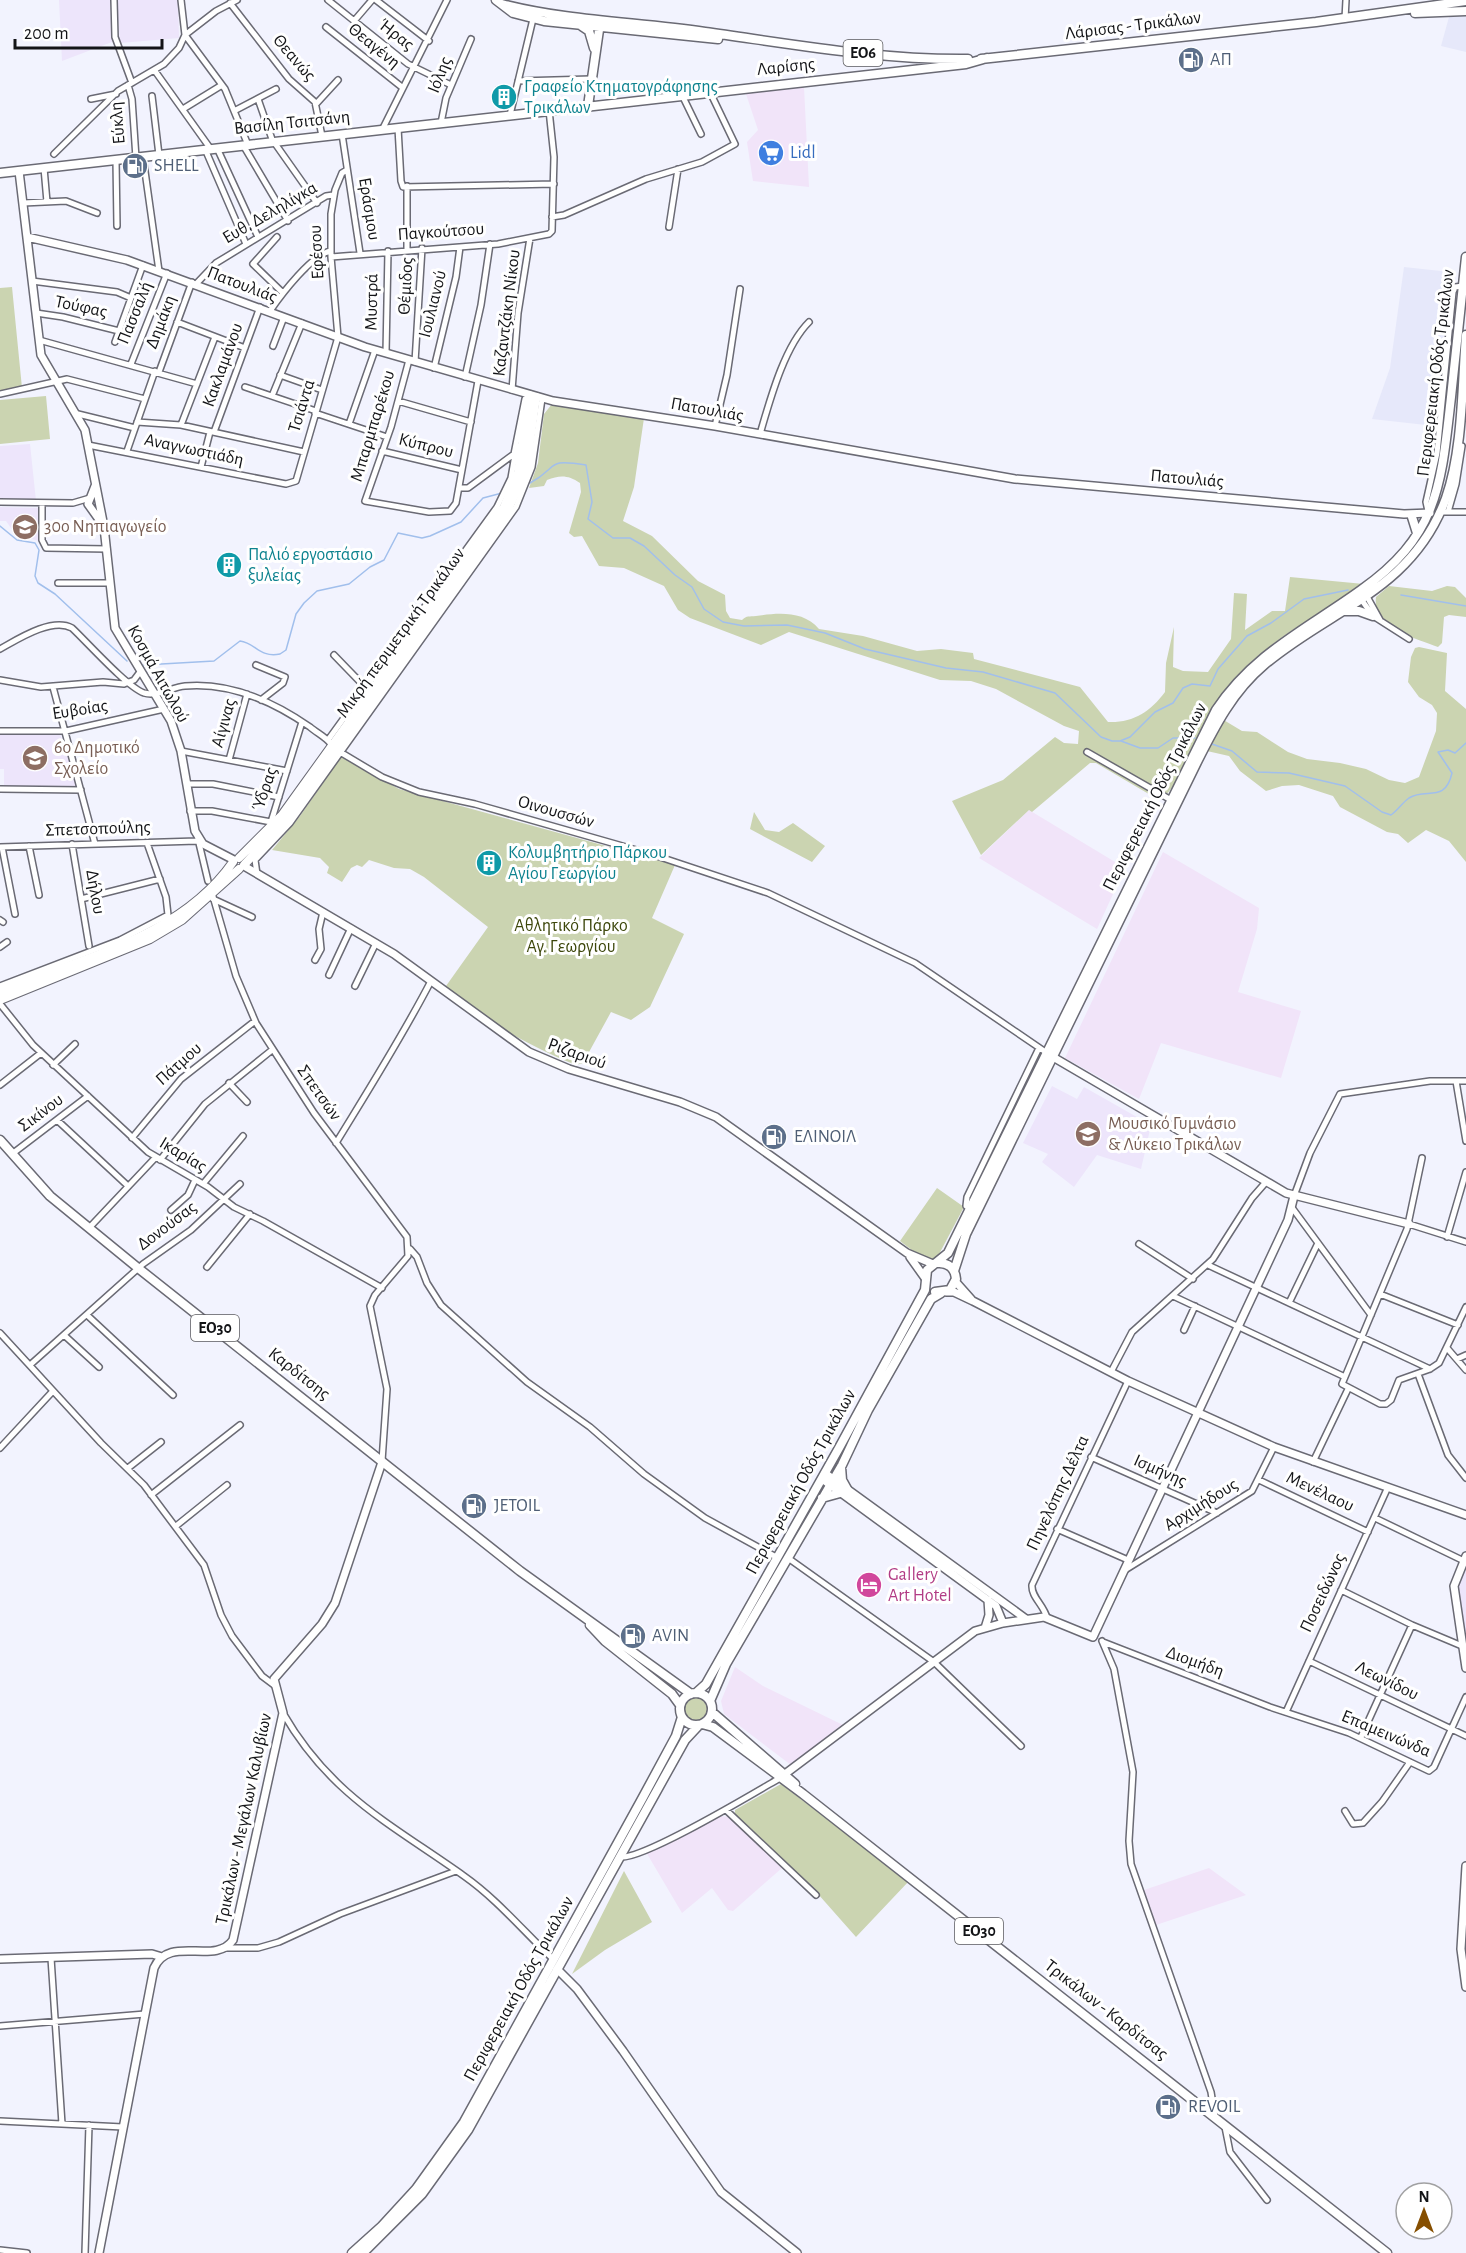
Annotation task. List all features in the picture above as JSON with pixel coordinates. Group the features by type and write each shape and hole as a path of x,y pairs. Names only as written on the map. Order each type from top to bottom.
{"main road":[{"name":"Λάρισας - Τρικάλων","path":"987,58 1345,19 1466,1"},
{"name":"ΕΟ6","path":"499,2 513,13 533,19 580,25 598,23 613,28 706,39 740,39"},
{"name":"ΕΟ6","path":"499,2 538,13 598,23 707,32 740,39 910,58 987,58"},
{"name":"Λάρισας - Τρικάλων","path":"1391,13 1466,11"},
{"path":"588,106 598,23"},
{"path":"580,25 589,31 595,41"},
{"path":"595,41 603,32 613,28"},
{"name":"Λαρίσης","path":"588,106 957,65 987,58"},
{"path":"591,79 594,97 617,102"},
{"path":"552,110 583,97 591,79"},
{"name":"Βασίλη Τσιτσάνη","path":"0,173 588,106"},
{"name":"Περιφερειακή Οδός Τρικάλων","path":"954,1271 966,1234 1046,1052 1229,703 1249,679 1271,659 1345,611 1363,595 1395,563 1432,516 1442,474 1466,257"},
{"name":"Περιφερειακή Οδός Τρικάλων","path":"935,1263 948,1253 1208,724 1242,675 1277,646 1363,595 1404,564 1432,516 1452,472 1466,334"},
{"name":"Μικρή περιμετρική Τρικάλων","path":"1,1002 150,939 182,920 212,896 277,822 329,741 506,503 518,473 533,396"},
{"name":"Μικρή περιμετρική Τρικάλων","path":"0,992 112,949 162,925 202,895 287,819 510,509 526,470 533,396"},
{"path":"1408,516 1417,534"},
{"path":"1345,611 1355,611 1376,618"},
{"name":"Καρδίτσης","path":"0,1140 51,1196 138,1268 588,1622 693,1694"},
{"path":"935,1263 945,1263 954,1271 955,1281 943,1292 930,1289 925,1280 927,1270 935,1263"},
{"name":"Περιφερειακή Οδός Τρικάλων","path":"710,1701 726,1664 783,1558 823,1476 925,1290 925,1280"},
{"name":"Περιφερειακή Οδός Τρικάλων","path":"693,1694 706,1684 822,1499 842,1465 868,1410 919,1320 934,1296 943,1292"},
{"path":"822,1499 843,1491 842,1465"},
{"name":"Καρδίτσης","path":"588,1622 605,1641 679,1703"},
{"path":"682,1717 679,1703 693,1694"},
{"name":"ΕΟ30","path":"693,1694 704,1695 710,1701"},
{"path":"701,1725 712,1712 710,1701"},
{"name":"Τρικάλων - Καρδίτσας","path":"712,1712 804,1794 1387,2253"},
{"name":"Περιφερειακή Οδός Τρικάλων","path":"352,2253 405,2202 440,2157 484,2088 676,1736 682,1717"},
{"name":"ΕΟ30","path":"682,1717 688,1723 701,1725"},
{"name":"Περιφερειακή Οδός Τρικάλων","path":"363,2253 422,2194 458,2146 685,1740 701,1725"},
{"name":"Τρικάλων - Καρδίτσας","path":"701,1725 712,1727 783,1777"}],"street":[{"name":"Εύκλη","path":"114,0 115,37 130,84 140,157 163,272"},
{"path":"181,0 185,35 222,85 234,111 245,145 288,220"},
{"path":"54,154 116,94 171,58 185,35 237,0"},
{"name":"Ήρας","path":"328,0 415,68 451,85"},
{"path":"354,21 374,0 429,41"},
{"path":"382,130 429,41 447,0"},
{"path":"1345,19 1346,0"},
{"name":"Θεανώς","path":"230,3 289,79 316,104 322,136"},
{"path":"510,115 533,19"},
{"name":"Θεαγένη","path":"326,27 403,88"},
{"name":"Ιόλης","path":"441,123 451,85 471,39"},
{"path":"155,70 211,148 258,237"},
{"path":"518,81 591,79"},
{"path":"316,104 338,80"},
{"path":"183,109 222,85"},
{"path":"234,111 276,89"},
{"path":"552,110 554,184 552,217 562,216 635,183 702,162 735,144 710,92"},
{"path":"91,99 116,94"},
{"path":"681,95 701,134"},
{"path":"152,96 159,155"},
{"path":"258,99 274,142 317,203"},
{"path":"399,128 400,181 405,187 407,249"},
{"name":"Εράσμου","path":"342,134 360,253"},
{"path":"211,148 246,244"},
{"path":"116,160 117,226"},
{"path":"44,168 47,202"},
{"path":"669,227 678,169"},
{"name":"Εφέσου","path":"338,337 331,254 333,195 342,173 346,170"},
{"name":"Κοσμά Αιτωλού","path":"19,171 42,358 54,380 78,414 88,445 100,503 115,628 164,709 181,752 193,827 198,839"},
{"path":"405,187 554,184"},
{"name":"Ευθ. Δεληλίγκα","path":"195,283 209,267 327,195 333,195"},
{"path":"23,203 74,203 97,213"},
{"name":"Παγκούτσου","path":"331,254 460,247 530,238 551,233 552,217"},
{"name":"Πατουλιάς","path":"27,237 98,252 143,265 375,350 533,396 1030,481 1408,516 1432,516"},
{"path":"277,237 253,264 283,293"},
{"name":"Καζαντζάκη Νίκου","path":"512,390 518,313 530,238"},
{"path":"465,377 481,305 490,244"},
{"name":"Ιουλιανού","path":"434,368 456,277 460,247"},
{"name":"Θέμιδος","path":"412,361 422,248"},
{"name":"Μυστρά","path":"386,353 388,251"},
{"path":"270,311 283,293 322,253 331,254"},
{"path":"115,342 143,265"},
{"name":"Πασσαλή","path":"130,364 163,272"},
{"path":"32,281 117,292 131,298"},
{"name":"Δημάκη","path":"127,452 145,399 195,283"},
{"path":"715,426 727,375 740,289"},
{"name":"Κακλαμάνου","path":"201,467 260,307"},
{"name":"Τούφας","path":"36,313 83,321 119,331"},
{"path":"273,346 284,316"},
{"path":"177,322 245,348"},
{"path":"760,434 775,386 795,341 809,322"},
{"path":"272,396 302,323"},
{"path":"181,425 215,337"},
{"name":"Τσιάντα","path":"294,483 298,476 338,337"},
{"path":"39,340 197,384"},
{"path":"349,424 375,350"},
{"name":"Μπαρμπαρέκου","path":"412,361 365,501 442,513 450,512 459,488"},
{"path":"280,375 322,390"},
{"path":"0,394 22,391 54,380 77,381 145,399"},
{"path":"478,381 459,488 468,488 512,456 516,449"},
{"path":"245,387 387,437"},
{"path":"329,741 497,507 511,478 516,449 533,396"},
{"path":"257,874 256,859 287,827 516,507 533,462 533,396"},
{"path":"398,401 471,422"},
{"path":"1448,512 1457,479 1466,402"},
{"path":"78,414 136,425 181,425 304,452"},
{"name":"Αναγνωστιάδη","path":"88,445 286,484 294,483"},
{"name":"Κύπρου","path":"382,451 462,470"},
{"path":"96,482 88,504 104,527"},
{"path":"0,502 73,503 95,497 100,503 96,509 91,509 73,503"},
{"path":"42,504 42,542 47,549 107,549"},
{"path":"1432,516 1448,512 1466,512"},
{"path":"58,583 109,583"},
{"path":"1363,595 1376,618 1410,639"},
{"path":"0,649 50,627 65,625 72,628 129,683 144,693 155,694 177,687 194,685 247,694 302,722 329,741"},
{"path":"334,655 364,686"},
{"path":"256,665 282,675 285,679 261,700"},
{"path":"329,741 376,669"},
{"path":"0,680 28,686 53,687 103,682 129,683 140,672"},
{"path":"53,687 95,844"},
{"name":"Αίγινας","path":"229,760 247,694"},
{"name":"Ευβοίας","path":"0,731 66,731 164,709"},
{"name":"Ύδρας","path":"190,811 207,811 271,822 302,722"},
{"path":"181,752 287,771"},
{"name":"Οινουσσών","path":"340,752 382,777 419,792 475,804 654,855 768,893 915,963 1046,1052"},
{"path":"1087,752 1170,800"},
{"path":"187,784 213,784 279,797"},
{"path":"0,789 81,790"},
{"path":"198,839 208,847 239,863"},
{"path":"198,839 208,880"},
{"name":"Σπετσοπούλης","path":"1,848 198,839"},
{"path":"0,986 120,940 160,920 169,912 147,843"},
{"name":"Δήλου","path":"72,844 89,946"},
{"path":"29,846 39,895"},
{"path":"1,848 15,914"},
{"name":"Ριζαριού","path":"239,863 376,942 518,1046 540,1058 597,1078 680,1102 716,1117 907,1253 935,1263"},
{"path":"0,881 7,876"},
{"path":"81,899 160,879"},
{"path":"212,896 252,917"},
{"name":"Σπετσών","path":"212,896 236,976 255,1021 272,1050 336,1143 403,1229 410,1250 417,1257 427,1283 441,1305 535,1389 590,1427 644,1474 705,1518 783,1558 934,1662 1021,1746"},
{"path":"315,960 321,949 319,929 323,912"},
{"path":"329,975 351,928"},
{"path":"0,947 7,942"},
{"path":"355,986 376,942"},
{"path":"336,1143 378,1071 393,1054 431,981"},
{"name":"Ικαρίας","path":"1,1002 17,1028 53,1065 132,1138 158,1158 203,1184 224,1200 381,1288"},
{"name":"Πάτμου","path":"132,1138 181,1079 255,1021"},
{"path":"53,1065 75,1044"},
{"path":"89,1228 158,1158 194,1116 229,1083 272,1050"},
{"path":"1046,1052 1266,1182 1294,1196 1408,1224 1466,1242"},
{"path":"0,1085 41,1053"},
{"path":"620,1857 632,1856 726,1810 783,1777 966,1636 1005,1623 1047,1618 1093,1637 1293,1209 1294,1196 1310,1153 1340,1094 1430,1081 1466,1081"},
{"path":"1456,1081 1466,1141"},
{"path":"229,1083 247,1102"},
{"name":"Σικίνου","path":"12,1154 88,1096"},
{"path":"57,1120 128,1186"},
{"path":"203,1184 243,1136"},
{"path":"1422,1158 1408,1224 1343,1376 1342,1384 1348,1389 1386,1404 1391,1400 1400,1380 1430,1369 1439,1362 1448,1348 1466,1307"},
{"path":"1448,1237 1466,1172"},
{"path":"171,1210 188,1195 195,1180"},
{"path":"1111,1372 1132,1332 1208,1264 1252,1198 1266,1182"},
{"name":"Δονούσας","path":"30,1365 138,1268 191,1230 240,1184"},
{"path":"1293,1209 1371,1314"},
{"path":"207,1267 250,1214"},
{"path":"1289,1303 1318,1243"},
{"path":"1139,1244 1193,1279"},
{"path":"0,1333 128,1468 176,1526 204,1565 221,1615 232,1636 262,1676 274,1685 276,1675 319,1628 335,1603 382,1462 387,1389 370,1311 371,1302 405,1261 410,1250"},
{"name":"Ριζαριού","path":"907,1253 925,1280"},
{"path":"1208,1264 1430,1369"},
{"path":"955,1281 973,1301"},
{"path":"943,1292 954,1292 1128,1381 1274,1447 1466,1515"},
{"path":"1380,1294 1458,1325"},
{"path":"1173,1296 1343,1376"},
{"path":"1184,1330 1195,1306"},
{"path":"87,1315 173,1395"},
{"path":"64,1335 99,1367"},
{"path":"1448,1348 1466,1370"},
{"path":"1457,1359 1466,1355"},
{"path":"1418,1374 1448,1455 1466,1478"},
{"name":"Πηνελόπης Δέλτα","path":"1047,1618 1031,1587 1128,1381"},
{"path":"1313,1462 1348,1389"},
{"path":"0,1448 53,1391"},
{"path":"151,1495 240,1425"},
{"path":"128,1468 161,1442"},
{"name":"Αρχιμήδους","path":"1124,1570 1252,1491 1274,1447"},
{"name":"Ισμήνης","path":"1091,1457 1217,1513"},
{"path":"823,1476 998,1608 1005,1623"},
{"name":"Μενέλαου","path":"1259,1480 1368,1532"},
{"path":"176,1526 227,1485"},
{"name":"Ποσειδώνος","path":"1286,1712 1388,1487"},
{"path":"843,1491 1026,1619"},
{"path":"1375,1518 1465,1559 1454,1586 1466,1668"},
{"path":"1057,1529 1128,1560"},
{"path":"1341,1590 1412,1625 1462,1646"},
{"path":"985,1628 989,1615 988,1600"},
{"path":"1003,1604 1005,1623"},
{"path":"1361,1737 1412,1625"},
{"name":"Διομήδη","path":"1093,1637 1286,1712"},
{"path":"1102,1641 1114,1669 1133,1772 1129,1841 1131,1864 1211,2092 1215,2117"},
{"name":"Λεωνίδου","path":"1309,1661 1466,1736"},
{"name":"Τρικάλων - Μεγάλων Καλυβίων","path":"0,1959 152,1954 162,1957 175,1951 225,1948 231,1943 235,1934 283,1713 274,1685"},
{"name":"Επαμεινώνδα","path":"1286,1712 1361,1737 1431,1771 1466,1697"},
{"path":"283,1713 309,1755 361,1805 456,1871 496,1902 554,1960"},
{"path":"1345,1811 1353,1824 1363,1823 1382,1802 1410,1762"},
{"path":"726,1810 816,1895"},
{"path":"1466,1866 1461,1949 1466,1987"},
{"path":"225,1948 258,1948 279,1942 357,1907 456,1871"},
{"path":"99,2253 154,1968 162,1957"},
{"path":"51,1958 62,2124"},
{"path":"557,1969 568,1978 617,2043 721,2192 797,2253"},
{"path":"0,2026 145,2014"},
{"path":"0,2121 123,2127"},
{"path":"85,2253 89,2125"},
{"path":"1225,2125 1226,2143 1230,2152 1267,2200"},
{"path":"0,2250 27,2253"}],"shaded area":[{"path":"59,0 110,0 112,42 62,61"},
{"path":"117,0 178,0 179,38 120,43"},
{"path":"1466,16 1466,52 1441,46 1449,17"},
{"path":"799,85 804,87 809,187 753,181 747,142 758,130 745,91"},
{"path":"1404,267 1450,272 1435,426 1372,419 1390,368"},
{"path":"30,444 36,501 0,498 0,446"},
{"name":"30ο Νηπιαγωγείο","path":"0,507 39,508 39,541 15,534 6,521 0,521"},
{"name":"6ο Δημοτικό Σχολείο","path":"0,734 60,734 64,747 67,748 77,786 4,786 4,769 0,769"},
{"path":"1029,810 1125,868 1097,929 979,858"},
{"path":"1163,852 1259,908 1257,929 1238,992 1301,1011 1281,1078 1161,1043 1139,1099 1065,1058"},
{"name":"Μουσικό Γυμνάσιο & Λύκειο Τρικάλων","path":"1052,1086 1077,1099 1084,1087 1151,1125 1141,1169 1097,1155 1074,1187 1042,1162 1048,1154 1023,1143"},
{"path":"1466,1564 1466,1634 1462,1633 1456,1589"},
{"path":"735,1667 763,1686 843,1725 791,1765 724,1714 721,1701"},
{"path":"717,1816 731,1817 782,1868 733,1911 728,1910 712,1888 682,1913 646,1852"},
{"path":"1209,1868 1246,1895 1156,1925 1144,1890"}],"green space":[{"path":"12,287 22,388 0,391 0,288"},
{"path":"46,396 50,439 0,444 0,400"},
{"path":"552,404 644,418 634,487 623,521 652,536 698,581 725,595 726,611 730,618 742,620 748,616 789,614 813,623 819,629 863,636 917,651 941,649 973,653 974,659 1080,687 1108,722 1125,721 1140,715 1165,692 1166,663 1174,627 1173,667 1183,671 1208,672 1231,639 1234,593 1247,594 1245,630 1272,611 1285,611 1290,577 1364,584 1267,648 1233,680 1205,722 1181,774 1166,795 1159,800 1096,763 1090,763 1032,812 1029,810 981,855 952,801 1003,780 1055,737 1064,743 1078,744 1079,731 1064,726 996,689 971,681 940,680 789,632 761,645 690,618 678,610 664,586 624,568 599,566 582,536 574,537 569,533 581,492 580,483 572,478 560,477 547,480 544,486 529,488 538,463 544,414"},
{"path":"1389,586 1432,591 1447,586 1455,587 1466,598 1466,617 1449,615 1444,617 1442,643 1438,647 1418,640 1397,630 1381,617 1376,597"},
{"path":"1415,648 1447,653 1445,691 1466,709 1466,862 1449,841 1426,830 1408,843 1398,834 1387,832 1340,807 1333,796 1299,785 1282,786 1266,791 1240,771 1229,756 1207,751 1222,719 1242,731 1257,732 1288,752 1307,759 1366,769 1389,780 1405,783 1419,777 1436,731 1437,713 1432,705 1419,697 1408,682 1411,657"},
{"name":"Αθλητικό Πάρκο Αγ. Γεωργίου","path":"341,757 399,789 675,865 652,918 684,934 650,1007 631,1020 611,1012 583,1063 576,1065 526,1042 488,1020 446,986 488,927 424,877 410,869 394,868 369,860 362,867 357,865 351,868 342,882 327,873 329,867 320,858 272,850 300,816"},
{"path":"754,812 765,830 779,832 793,823 825,846 812,862 750,829"},
{"path":"937,1188 964,1207 937,1258 926,1261 900,1241"},
{"path":"692,1698 700,1698 707,1705 707,1713 700,1720 692,1720 685,1713 685,1705"},
{"path":"781,1784 909,1881 856,1937 818,1894 735,1815 735,1810"},
{"path":"624,1871 652,1922 605,1950 572,1974"}],"waterway":[{"path":"530,483 558,463 586,465 592,502 588,519 613,538 630,538 644,546 675,575 692,587 704,609 723,622 744,626 787,625 825,633 865,649 946,668 983,672 1055,693 1101,737 1112,741 1130,737 1155,712 1173,703 1183,688 1192,684 1210,686 1218,669 1247,636 1271,623 1304,599 1348,590"},
{"path":"144,665 214,661 240,641 267,654 280,654 286,650 296,614 317,591 349,584 370,567 384,560 398,533 422,538 430,536 461,522 483,498 502,493"},
{"path":"0,526 17,540 35,543 39,550 35,576 38,583 55,594 127,661"},
{"path":"1401,595 1466,606"},
{"path":"1121,741 1140,748 1158,748 1173,738 1195,738"},
{"path":"1212,744 1232,751 1257,772 1289,773 1345,786 1382,812 1391,815 1409,798 1415,795 1440,792 1445,788 1452,773 1438,752 1448,750 1455,753 1466,743"}],"place":[{"name":"ΑΠ","path":"1191,60"},
{"name":"Γραφείο Κτηματογράφησης Τρικάλων","path":"504,97"},
{"name":"Lidl","path":"771,153"},
{"name":"SHELL","path":"135,166"},
{"name":"30ο Νηπιαγωγείο","path":"25,527"},
{"name":"Παλιό εργοστάσιο ξυλείας","path":"229,565"},
{"name":"6ο Δημοτικό Σχολείο","path":"35,758"},
{"name":"Κολυμβητήριο Πάρκου Αγίου Γεωργίου","path":"489,863"},
{"name":"Μουσικό Γυμνάσιο & Λύκειο Τρικάλων","path":"1088,1134"},
{"name":"ΕΛΙΝΟΙΛ","path":"774,1137"},
{"name":"JETOIL","path":"474,1506"},
{"name":"Gallery Art Hotel","path":"869,1585"},
{"name":"AVIN","path":"633,1636"},
{"name":"REVOIL","path":"1168,2107"}]}
